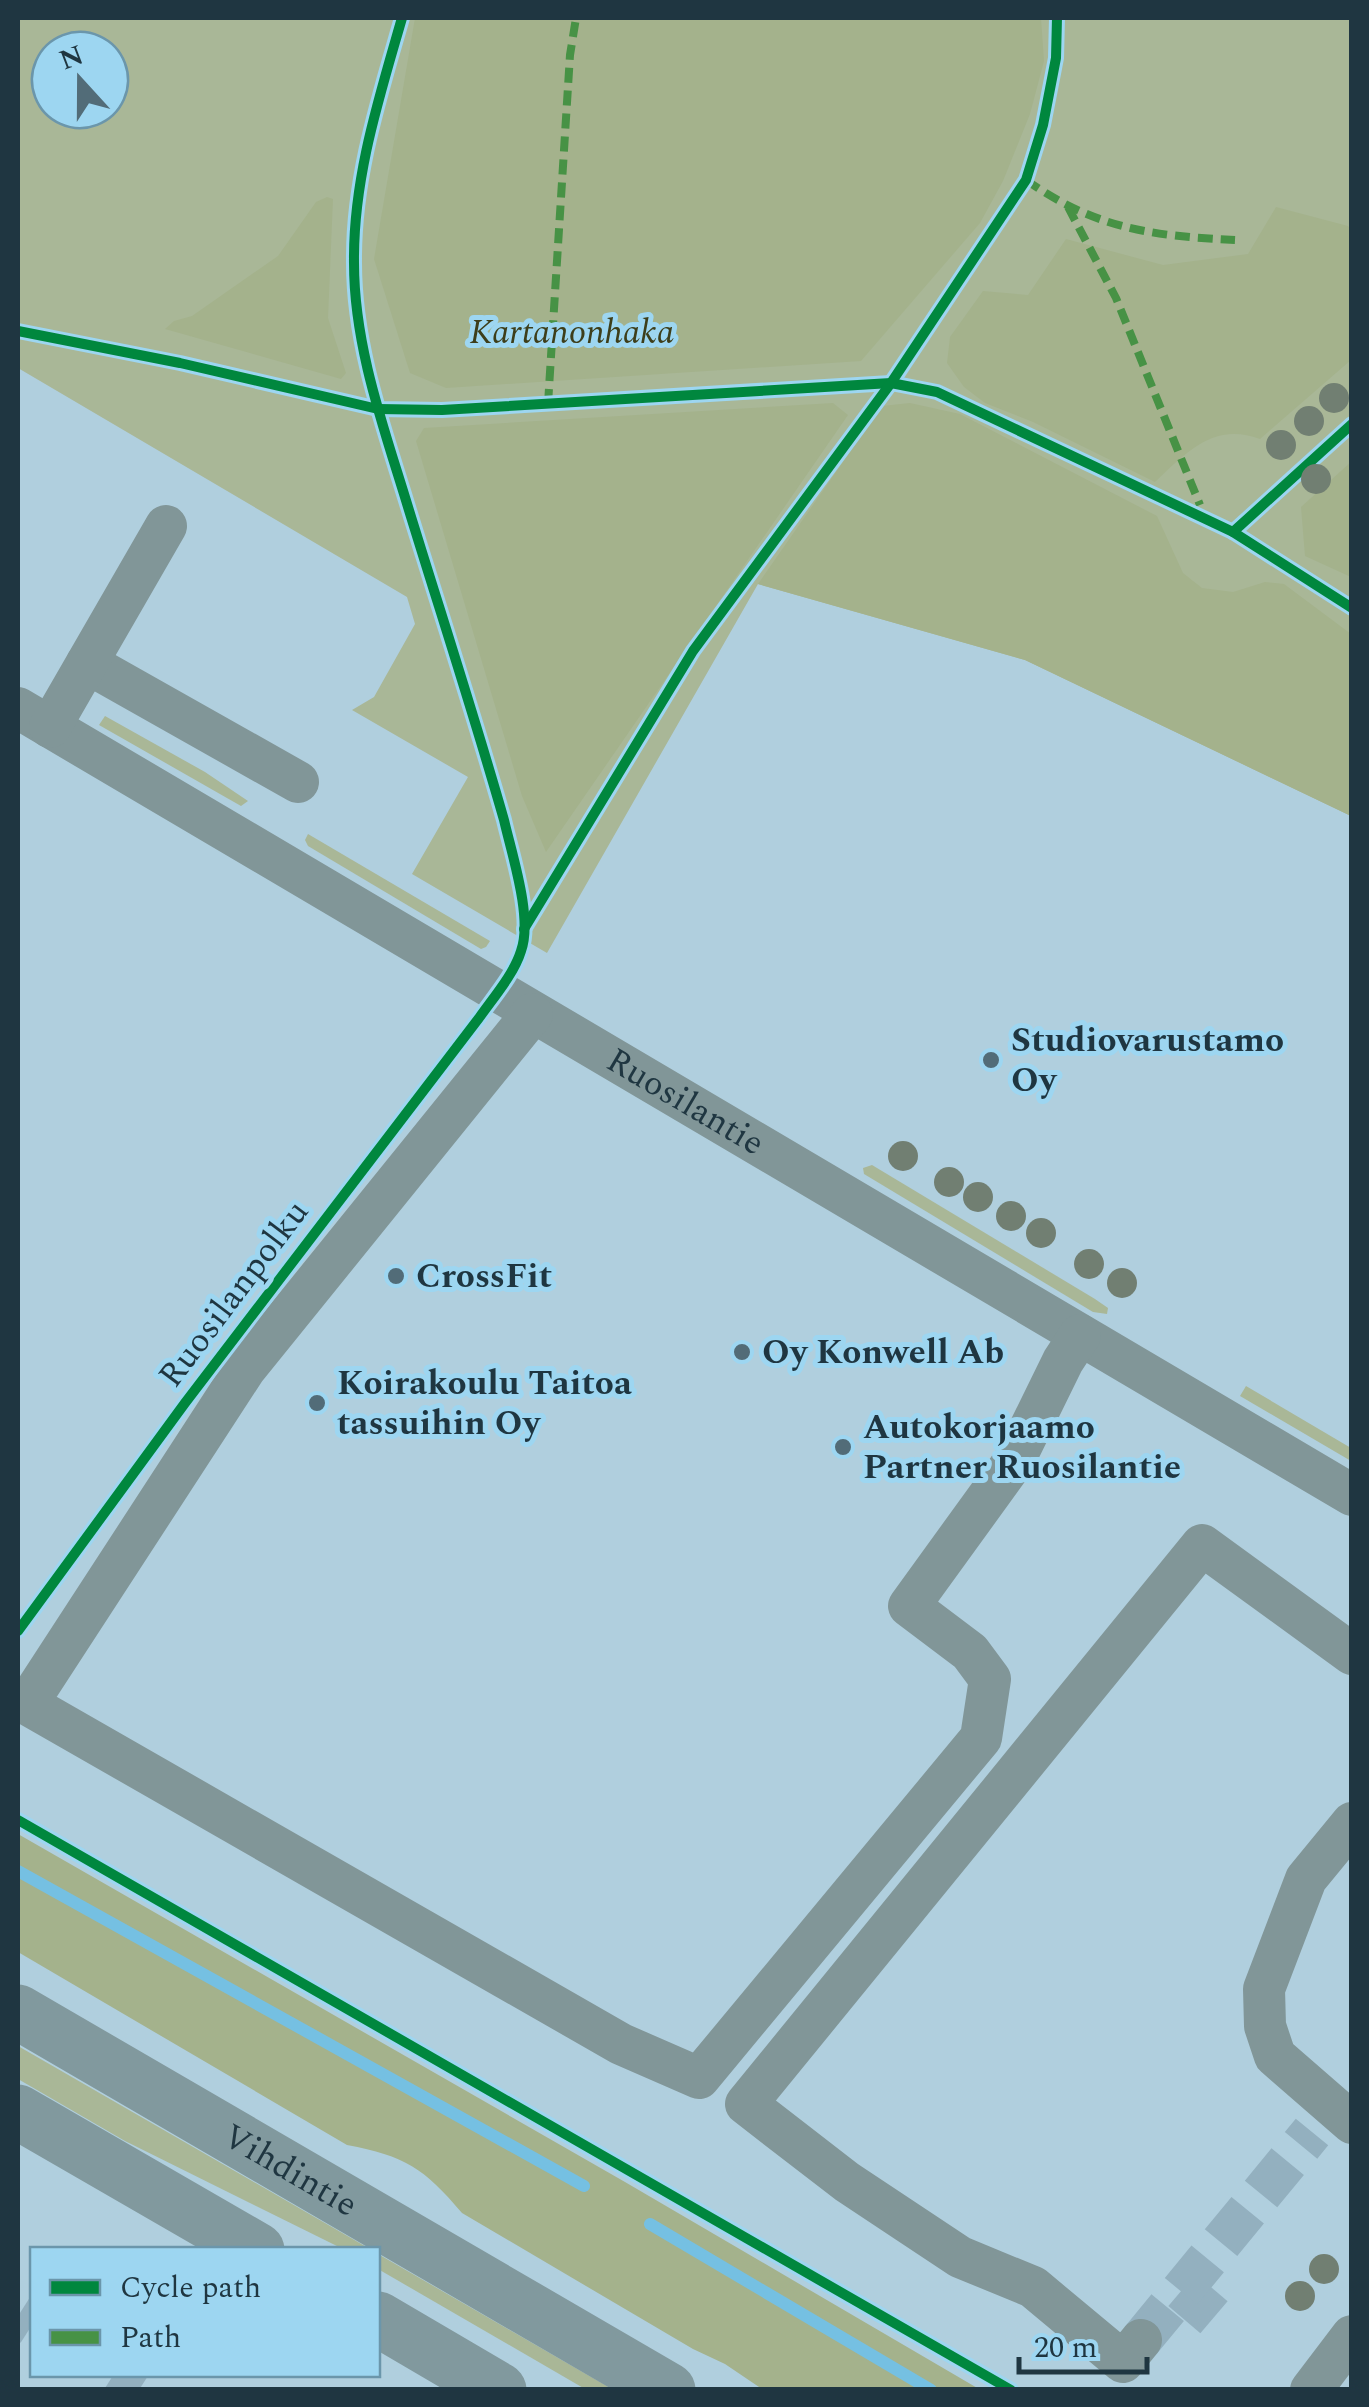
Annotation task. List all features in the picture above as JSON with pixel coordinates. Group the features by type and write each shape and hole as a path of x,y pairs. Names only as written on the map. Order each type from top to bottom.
{"main road":[{"name":"Vihdintie","path":"18,2012 668,2390"},
{"path":"18,2112 252,2247"},
{"path":"380,2320 498,2390"}],"street":[{"path":"34,717 87,663 166,526"},
{"path":"87,663 298,782"},
{"name":"Ruosilantie","path":"34,717 1352,1494"},
{"path":"532,1014 244,1369 28,1704 620,2044 700,2078 980,1738 990,1678 970,1652 909,1606 1014,1461 1080,1335"},
{"path":"1141,2340 1123,2362 1033,2287 960,2257 847,2182 746,2104 1202,1545 1352,1654"},
{"path":"1332,2121 1274,2056 1265,2026 1264,1989 1306,1879 1352,1823"},
{"path":"1311,2390 1352,2336"}],"green space":[{"name":"Kartanonhaka","path":"18,18 1351,18 1351,816 1025,660 758,584 547,953 412,874 468,777 352,710 374,697 415,624 407,597 18,368"},
{"path":"415,18 1041,18 1044,61 1030,114 1003,181 980,223 861,361 446,388 410,373 374,259"},
{"path":"327,197 333,199 328,318 346,373 341,379 165,329 174,321 192,316 278,256 316,202"},
{"path":"1276,207 1351,230 1351,360 1260,439 1229,434 1215,437 1190,451 1155,482 985,403 964,387 947,363 950,337 983,291 1028,295 1066,239 1163,265 1248,254"},
{"path":"833,403 848,415 546,852 522,796 416,441 424,428"},
{"path":"910,403 960,414 1157,516 1183,573 1202,588 1233,592 1265,582 1284,584 1351,634 1351,816 1025,660 758,584 882,406"},
{"path":"1351,462 1351,577 1305,556 1301,507"},
{"path":"105,716 248,801 241,806 99,725"},
{"path":"308,834 490,941 481,949 308,846"},
{"path":"872,1165 1095,1299 1108,1308 1107,1314 1093,1312 864,1174 863,1168"},
{"path":"1246,1386 1351,1448 1351,1461 1240,1396"},
{"path":"18,1834 979,2389 762,2389 462,2213 412,2166 347,2145 18,1952"},
{"path":"18,2046 367,2247 339,2247 125,2141 18,2079"},
{"path":"380,2255 612,2389 585,2389 380,2270"}],"waterway":[{"path":"18,1871 584,2186"},
{"path":"650,2224 931,2390"}],"tunnel":[{"path":"1141,2340 1312,2132"},
{"path":"1182,2290 1229,2330"},
{"path":"18,2316 30,2324"},
{"path":"119,2377 139,2390"}],"marked path":[{"path":"548,404 570,55 576,18"},
{"path":"1026,180 1077,209 1126,227 1235,240"},
{"path":"1068,207 1116,298 1200,505"}],"cycle path":[{"name":"Ruosilanpolku","path":"18,1631 185,1403 479,1018 521,951 523,904 504,820 380,417 355,294 355,231 363,169 402,18"},
{"path":"524,929 693,651 891,383 1026,180 1043,125 1056,58 1057,18"},
{"path":"18,331 180,363 378,409 442,410 891,383 937,392 1233,532 1352,608"},
{"path":"1233,532 1352,424"},
{"path":"18,1820 1011,2390"}],"place":[{"name":"Studiovarustamo Oy","path":"991,1060"},
{"name":"CrossFit","path":"396,1276"},
{"name":"Oy Konwell Ab","path":"742,1352"},
{"name":"Koirakoulu Taitoa tassuihin Oy","path":"317,1403"},
{"name":"Autokorjaamo Partner Ruosilantie","path":"843,1447"}]}
